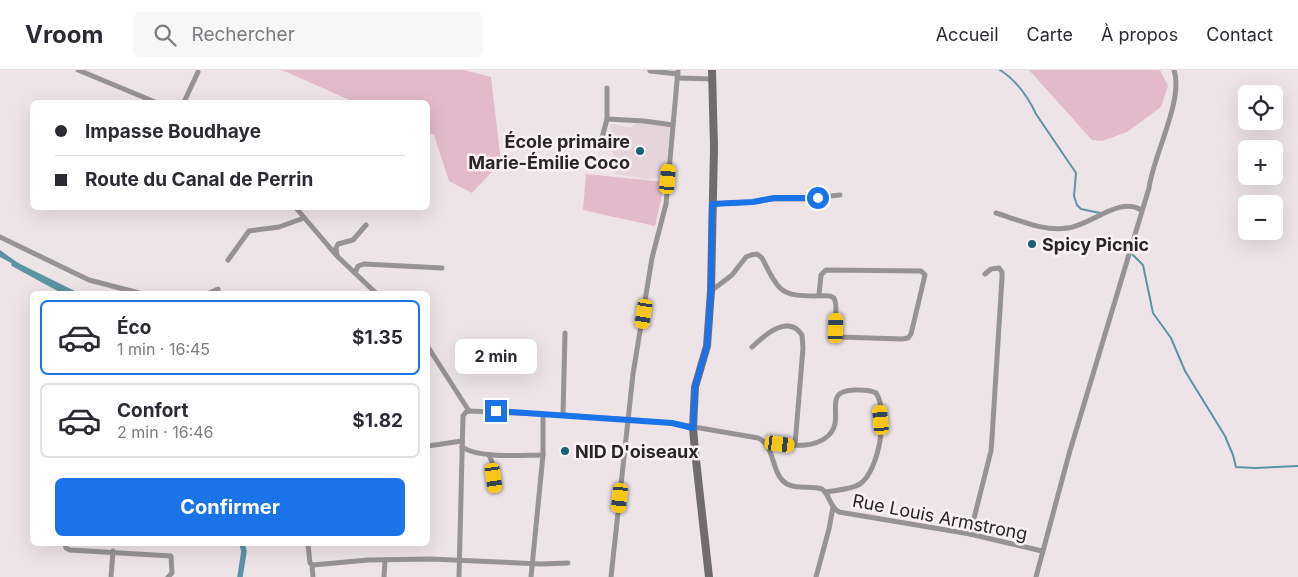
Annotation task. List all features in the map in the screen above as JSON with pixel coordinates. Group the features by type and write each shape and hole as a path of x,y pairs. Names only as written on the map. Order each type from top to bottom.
{"main road":[{"path":"710,577 694,451 693,428 695,387 707,346 711,291 714,147 712,70"}],"street":[{"path":"78,70 150,100"},
{"path":"1036,577 1069,454 1168,124 1176,82 1174,70"},
{"path":"650,71 713,79"},
{"path":"185,100 198,72"},
{"path":"612,577 634,374 652,258 666,204 678,74"},
{"path":"601,142 608,120 606,88"},
{"path":"608,120 644,121 673,125"},
{"path":"712,204 753,202 774,198 802,199 840,195"},
{"path":"996,213 1033,225 1059,229 1085,224 1121,207 1132,206 1141,210"},
{"path":"298,210 337,256 374,291"},
{"path":"228,260 249,232 279,227 304,218"},
{"path":"337,256 337,245 356,238 366,225"},
{"path":"0,237 89,280 131,291"},
{"path":"711,291 732,275 746,257 755,254 762,258 781,289 786,292 796,295 819,296 830,296 836,299 836,330 840,337 906,339 912,332 925,274 920,271 826,270 821,275 819,296"},
{"path":"355,272 358,266 364,264 442,268"},
{"path":"970,534 991,451 1002,278 1002,272 999,268 991,269 985,274"},
{"path":"214,291 218,289"},
{"path":"752,347 766,335 780,327 793,328 802,335 803,348 795,446"},
{"path":"563,415 565,332"},
{"path":"430,350 469,411"},
{"path":"459,577 462,444 466,412 563,415 672,423 753,438 764,442 795,446 818,442 832,432 836,419 836,396 841,392 870,390 877,394 879,399 882,434 878,454 864,481 855,487 825,492 819,488 794,486 785,483 777,473 764,442"},
{"path":"531,577 543,455 544,414"},
{"path":"430,446 462,444 470,451 490,454 543,455"},
{"path":"490,454 496,489"},
{"name":"Rue Louis Armstrong","path":"825,492 833,507 842,513 970,534 1042,551"},
{"path":"816,577 833,507"},
{"path":"66,546 70,550 171,556 172,573 168,577"},
{"path":"308,546 313,577"},
{"path":"111,577 113,552"},
{"path":"384,577 385,560"},
{"path":"312,565 385,560 568,563"}],"shaded area":[{"path":"282,70 464,70 491,77 501,162 472,193 449,181 434,135 430,134 430,100 350,100"},
{"path":"1029,70 1160,70 1168,86 1161,107 1127,132 1102,141 1092,140"},
{"name":"École primaire Marie-Émilie Coco","path":"637,123 670,127 665,177 646,179 615,174 610,124 631,127"},
{"path":"586,174 665,182 655,226 583,210"}],"water":[{"path":"0,250 18,263 75,291 63,291 0,257"}],"waterway":[{"path":"1000,70 1021,89 1076,173 1074,196 1077,205 1081,209 1100,213"},
{"path":"1133,255 1143,265 1153,313 1171,338 1185,371 1225,436 1236,467 1298,466"},
{"path":"14,264 64,291"},
{"path":"240,577 244,551 243,546"}],"place":[{"name":"École primaire Marie-Émilie Coco","path":"640,151"},
{"name":"Spicy Picnic","path":"1032,244"},
{"name":"NID D'oiseaux","path":"565,451"}],"route":[{"path":"496,411 672,423 693,428 695,387 707,346 711,291 712,204 753,202 774,198 818,198"}]}
